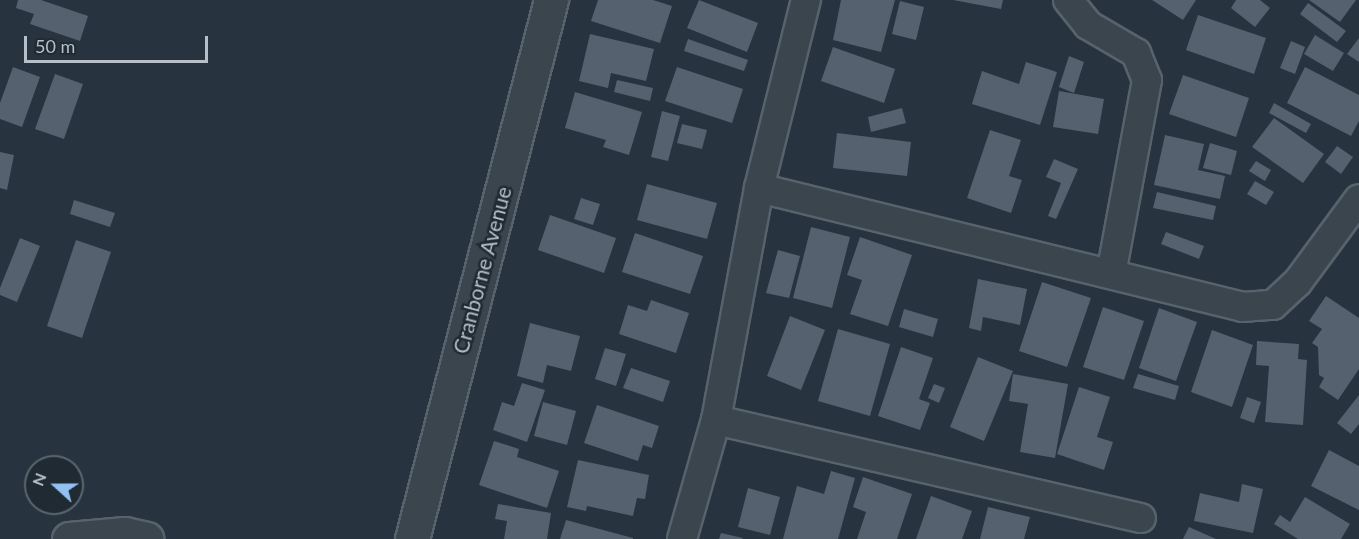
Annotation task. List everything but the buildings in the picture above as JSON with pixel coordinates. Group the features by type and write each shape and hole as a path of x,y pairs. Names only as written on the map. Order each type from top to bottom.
{"street":[{"name":"Cranborne Avenue","path":"412,539 551,0"},
{"path":"682,539 716,420 759,188 806,0"},
{"path":"1068,0 1088,25 1136,53 1147,80 1111,274"},
{"path":"759,188 1242,307 1273,305 1297,284 1359,198"},
{"path":"716,420 1141,518"},
{"path":"69,539 125,534 146,539"}]}
